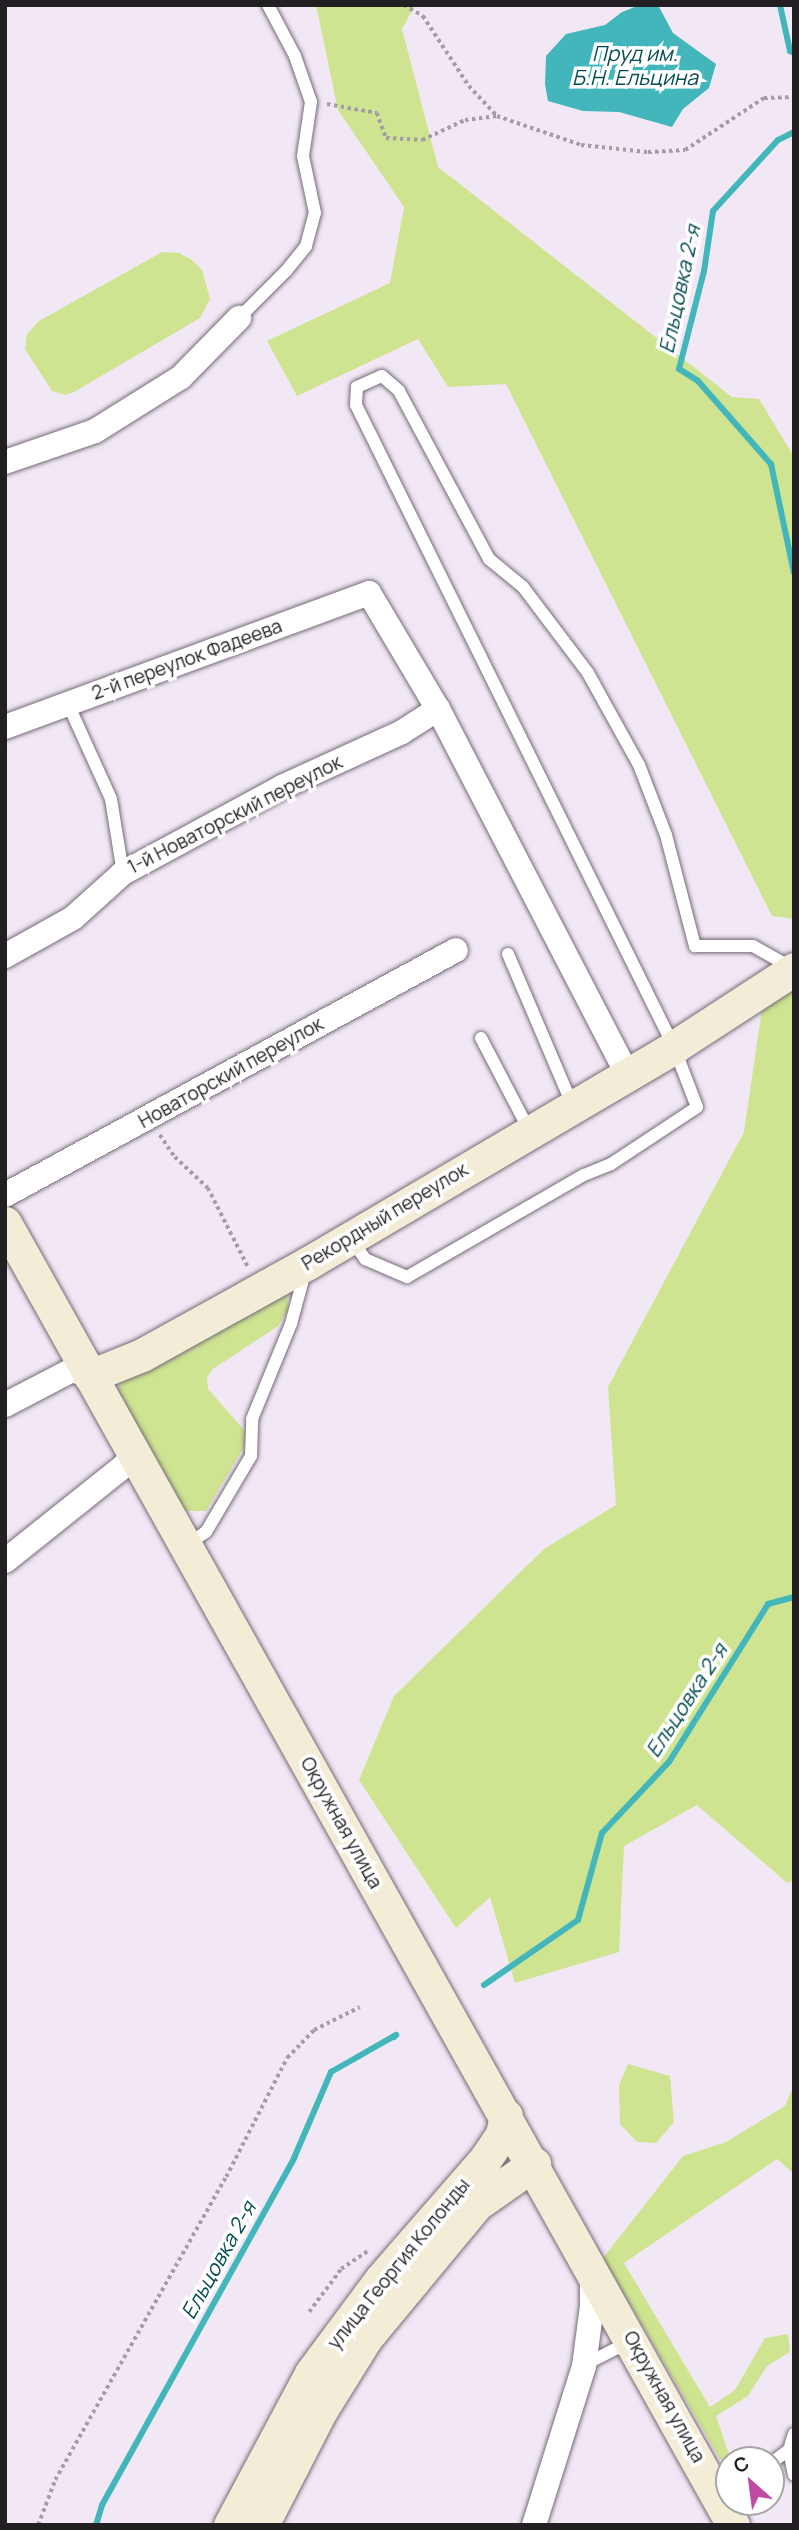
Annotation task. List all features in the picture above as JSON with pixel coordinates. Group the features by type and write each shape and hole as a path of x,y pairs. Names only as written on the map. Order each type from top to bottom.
{"main road":[{"name":"Рекордный переулок","path":"90,1376 142,1355 260,1291 626,1072 674,1047 793,969"},
{"name":"Окружная улица","path":"5,1223 638,2352 712,2473 733,2525"},
{"name":"улица Георгия Колонды","path":"230,2525 311,2372 381,2279 486,2158 502,2134 506,2115"},
{"name":"улица Георгия Колонды","path":"262,2525 320,2412 366,2338 477,2204 534,2164"}],"street":[{"path":"7,458 95,431 106,425 181,377 239,318"},
{"name":"2-й переулок Фадеева","path":"5,727 369,593 438,709"},
{"path":"438,709 626,1072"},
{"name":"1-й Новаторский переулок","path":"5,956 73,918 122,873 282,787 402,732 438,709"},
{"name":"Новаторский переулок","path":"5,1195 456,950"},
{"path":"5,1405 72,1370 90,1376"},
{"path":"5,1560 124,1466 134,1452"},
{"path":"534,2525 584,2365 592,2306 593,2269"}],"lane":[{"path":"239,318 286,271 306,246 315,213 303,156 311,102 295,56 268,5"},
{"path":"349,1238 365,1259 407,1277 584,1175 611,1164 697,1107 674,1047 356,405 357,387 382,376 399,391 489,559 523,587 588,673 639,765 666,835 695,946 753,946 793,969"},
{"path":"68,704 111,799 122,873"},
{"path":"508,954 572,1105"},
{"path":"481,1038 530,1130"},
{"path":"185,1547 206,1532 251,1456 253,1419 291,1324 308,1263"},
{"path":"584,2365 617,2348 638,2352"},
{"path":"794,2434 789,2450 794,2475"},
{"path":"785,2453 789,2450"}],"path":[{"path":"404,5 423,16 469,86 497,116"},
{"path":"311,102 357,107 377,113 386,138 422,140 465,120 497,116 581,145 648,152 685,150 764,98 794,97"},
{"path":"149,1118 174,1157 208,1188 260,1291"},
{"path":"38,2525 55,2480 226,2177 287,2058 314,2029 360,2007"},
{"path":"309,2312 341,2269 375,2244"}],"green space":[{"path":"316,5 415,5 402,29 438,167 732,397 759,399 794,457 794,919 772,916 506,384 448,387 418,339 297,396 267,341 390,283 404,207 338,110"},
{"path":"162,252 179,253 202,270 210,299 200,318 74,392 65,395 52,391 25,349 27,334 39,321"},
{"path":"794,986 794,1880 787,1883 697,1805 624,1846 619,1952 515,1983 490,1897 456,1928 359,1780 394,1696 544,1549 616,1505 608,1387 744,1132 762,1009"},
{"path":"287,1293 288,1310 278,1326 213,1369 207,1377 208,1389 245,1431 248,1440 206,1511 183,1511 117,1393 120,1382 127,1375"},
{"path":"628,2064 670,2076 674,2122 656,2143 637,2142 620,2124 619,2085"},
{"path":"794,2084 794,2174 777,2159 624,2263 710,2407 735,2390 765,2338 788,2334 790,2352 767,2366 748,2396 716,2416 726,2446 715,2446 715,2450 603,2258 683,2156 726,2142 785,2106"}],"water":[{"name":"Пруд им. Б.Н. Ельцина","path":"640,5 658,5 673,33 716,64 709,88 683,109 672,127 619,112 583,111 548,101 545,84 546,56 566,34 605,25 622,12"}],"waterway":[{"name":"Ельцовка 2-я","path":"780,5 790,51 794,53"},
{"name":"Ельцовка 2-я","path":"794,132 778,140 713,211 704,271 679,369 698,381 771,464 794,573"},
{"name":"Ельцовка 2-я","path":"484,1985 578,1920 602,1833 669,1762 768,1604 794,1597"},
{"name":"Ельцовка 2-я","path":"96,2525 102,2505 294,2158 331,2072 396,2035 394,2037"}]}
